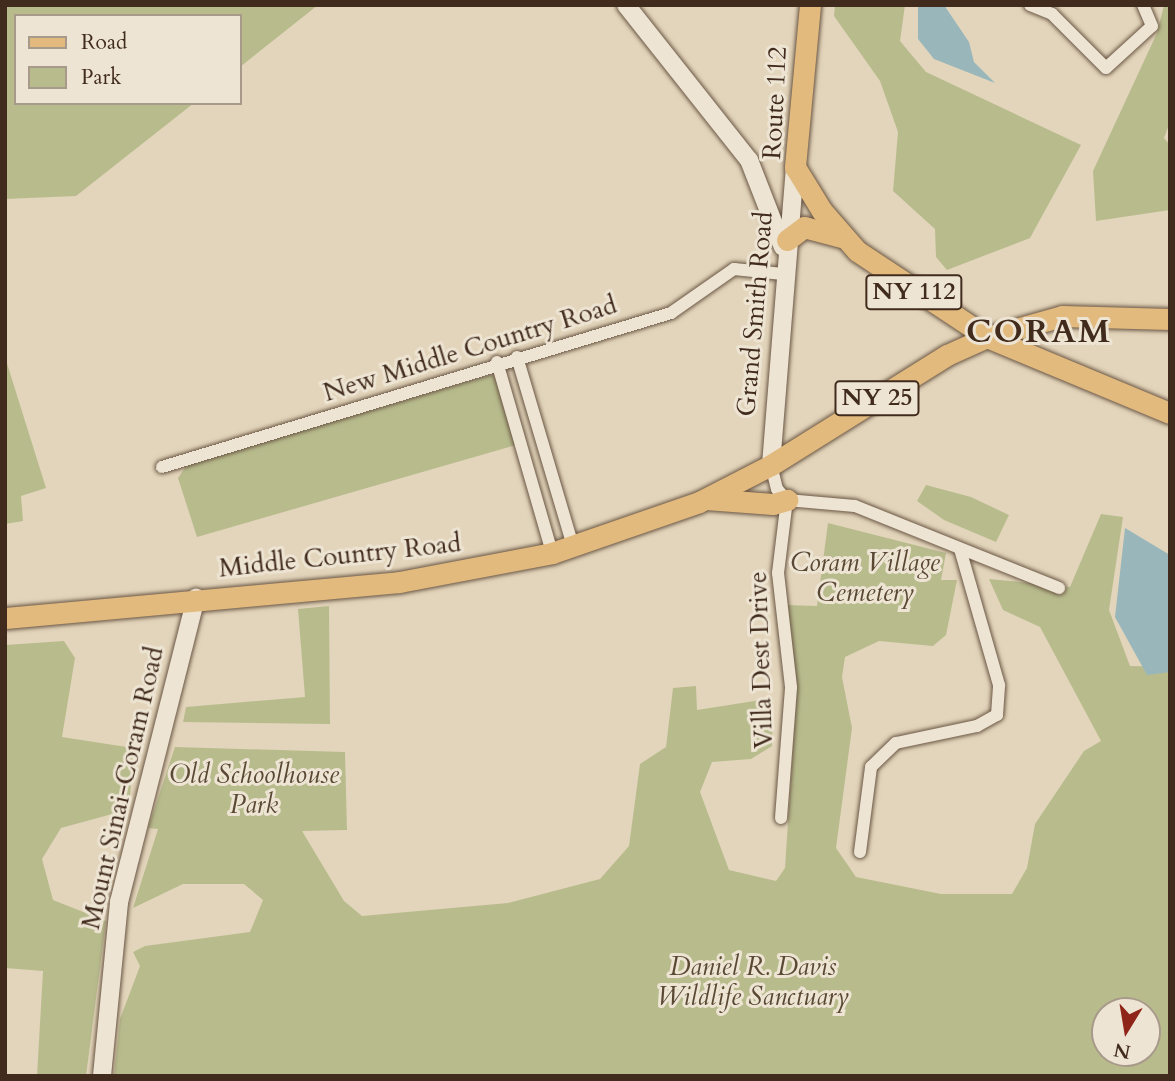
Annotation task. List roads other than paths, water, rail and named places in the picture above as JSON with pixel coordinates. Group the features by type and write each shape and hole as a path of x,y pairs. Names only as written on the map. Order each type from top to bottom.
{"main road":[{"path":"626,5 716,115 749,160 768,199 786,247 804,227 847,239"},
{"name":"Route 112","path":"810,5 795,167 822,211 847,239 925,299 987,337 1170,413"},
{"name":"Grand Smith Road","path":"771,466 783,274 795,167"},
{"name":"Middle Country Road","path":"5,618 196,598 399,582 552,553 704,499 771,466 947,355 987,337 1062,316 1170,319"},
{"path":"704,499 773,504 787,500"},
{"name":"Mount Sinai-Coram Road","path":"102,1076 119,902 196,598"}],"street":[{"path":"1030,5 1052,15 1106,68 1152,26 1143,5"},
{"name":"New Middle Country Road","path":"162,467 497,362 671,313 734,269 783,274"},
{"path":"517,357 573,546"},
{"path":"497,362 552,553"},
{"path":"771,466 777,489 787,500 855,506 1059,588"},
{"name":"Villa Dest Drive","path":"781,818 791,687 778,573 787,500"},
{"path":"860,852 871,767 896,743 977,726 997,715 999,685 960,549"}],"water":[{"path":"918,5 944,5 969,42 974,62 995,83 934,59 918,39"},
{"path":"1125,528 1170,555 1170,672 1147,675 1115,617"}],"district":[{"name":"CORAM","path":"1039,332"}],"park label":[{"name":"Coram Village Cemetery","path":"865,578"},
{"name":"Old Schoolhouse Park","path":"254,790"},
{"name":"Daniel R. Davis Wildlife Sanctuary","path":"753,982"}]}
